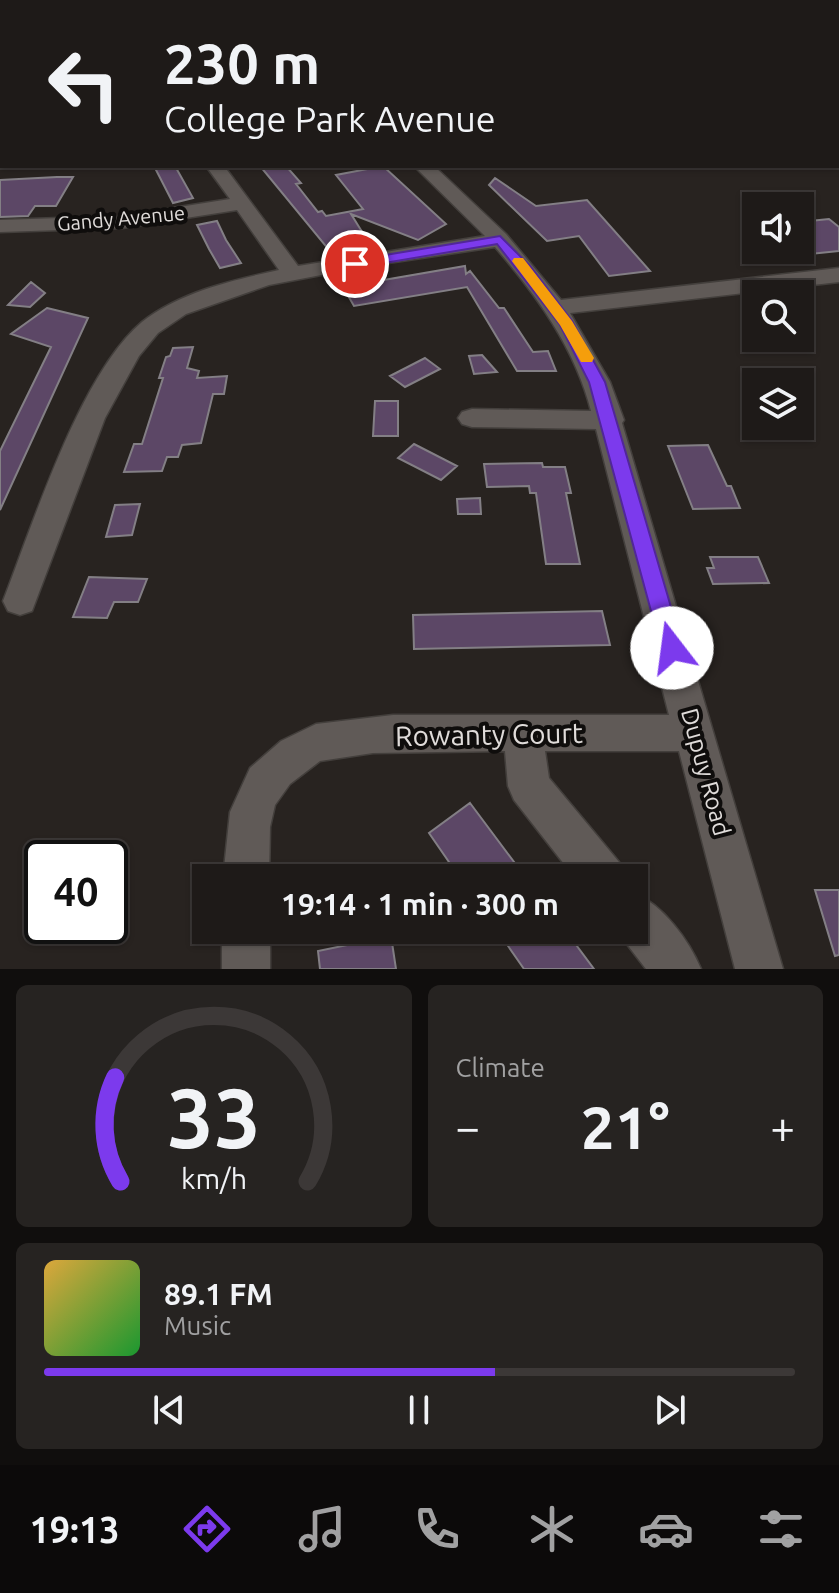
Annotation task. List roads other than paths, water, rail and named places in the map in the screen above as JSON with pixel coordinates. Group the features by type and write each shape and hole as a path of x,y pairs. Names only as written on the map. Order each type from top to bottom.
{"street":[{"path":"216,168 294,275"},
{"name":"Dupuy Road","path":"425,168 460,198 500,240 555,308 586,358 610,420 759,969"},
{"name":"Gandy Avenue","path":"0,226 122,222 242,203"},
{"path":"20,601 102,398 135,344 166,316 224,290 500,240"},
{"path":"555,308 839,275"},
{"path":"472,418 610,420"},
{"name":"Rowanty Court","path":"246,864 246,829 254,802 268,779 287,760 308,746 332,738 433,733 695,733"},
{"path":"523,733 529,786 592,864"},
{"path":"648,933 677,969"},
{"path":"246,944 246,969"}]}
